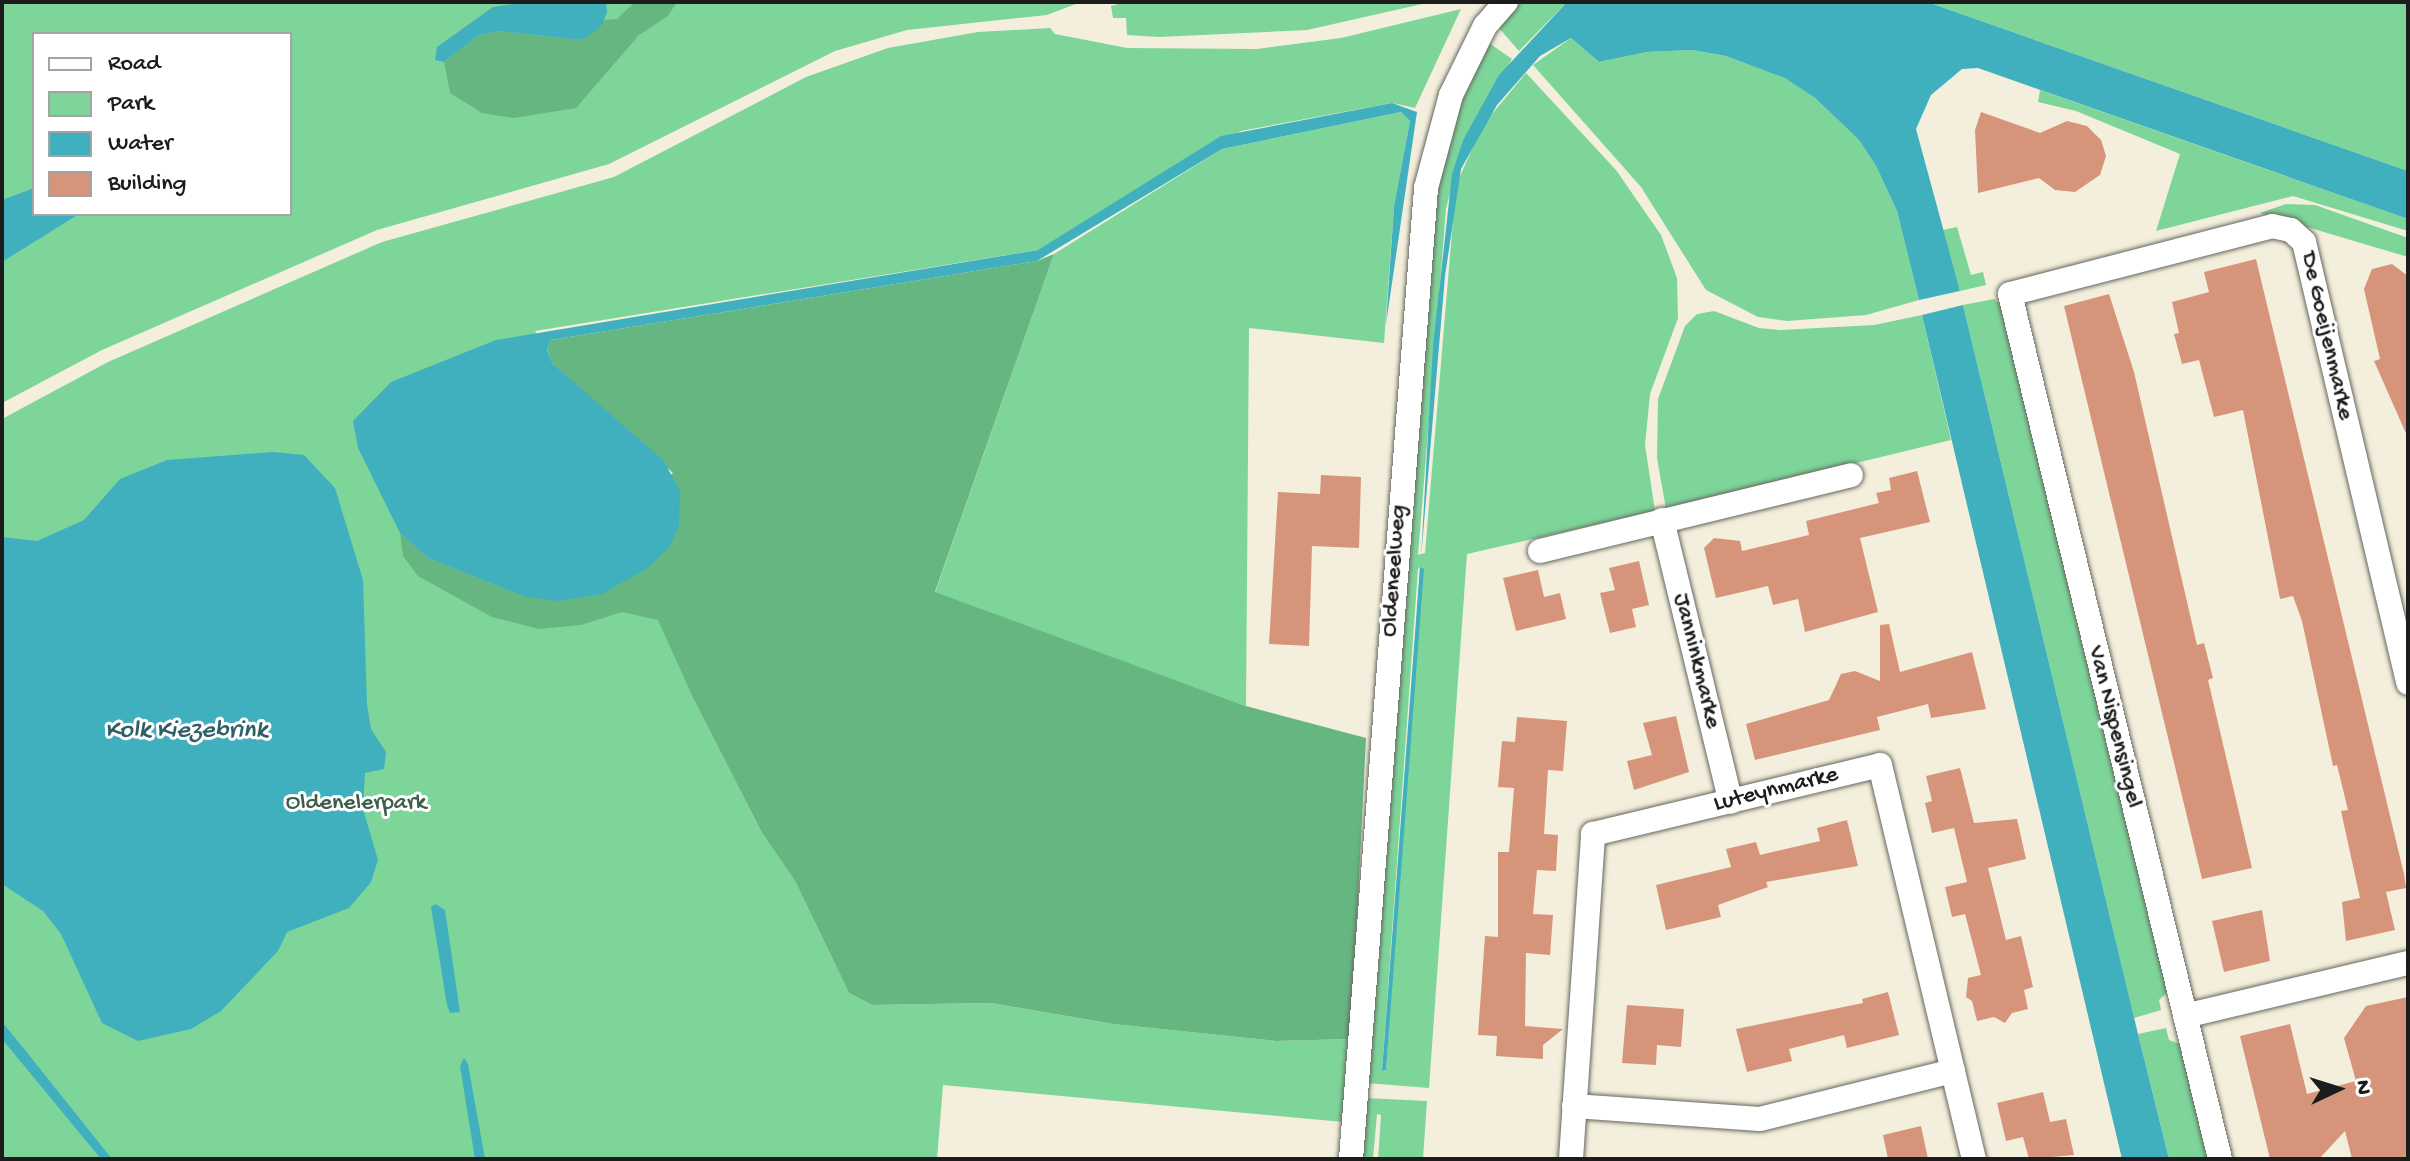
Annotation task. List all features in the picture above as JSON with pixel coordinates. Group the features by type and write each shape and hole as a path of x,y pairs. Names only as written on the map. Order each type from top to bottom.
{"street":[{"name":"Oldeneelweg","path":"1351,1159 1426,188 1451,95 1485,26 1506,2"},
{"name":"De Goeijenmarke","path":"2010,294 2272,226 2291,230 2304,242 2408,683"},
{"name":"Van Nispensingel","path":"2010,294 2220,1159"},
{"path":"1540,551 1851,475"},
{"name":"Janninkmarke","path":"1662,520 1731,802"},
{"name":"Luteynmarke","path":"1571,1159 1593,834 1880,765 1974,1159"},
{"path":"2185,1016 2408,963"},
{"path":"1574,1106 1760,1119 1953,1071"}],"green space":[{"path":"2,2 1081,2 1047,15 907,30 835,51 609,164 377,230 102,350 2,403"},
{"path":"635,2 677,2 668,16 639,35 576,108 514,118 482,113 450,93 444,62 479,35 499,31 583,40 604,20 617,19"},
{"path":"1126,2 1431,2 1307,30 1159,37 1127,35 1126,18 1113,18 1111,6"},
{"path":"1521,2 1567,2 1519,51 1499,28"},
{"path":"1927,2 2408,2 2408,171"},
{"name":"Oldenelerpark","path":"1461,9 1415,108 1392,103 1241,131 1038,250 535,331 553,364 615,420 695,702 762,833 795,881 849,993 872,1005 991,1003 1113,1024 1276,1041 1351,1039 1343,1122 943,1085 937,1159 2,1159 2,419 108,362 382,242 614,177 806,77 888,48 978,32 1050,28 1055,34 1127,48 1257,49 1341,38"},
{"path":"1571,38 1599,62 1647,52 1692,50 1726,56 1786,78 1815,98 1859,140 1876,166 1897,211 1919,300 1866,315 1787,321 1758,317 1706,290 1641,187 1533,65"},
{"path":"1489,43 1512,59 1463,140 1446,209 1418,555 1425,553 1456,185 1483,125 1526,73 1616,170 1661,235 1677,278 1678,318 1650,394 1645,445 1655,511 1467,554 1429,1088 1366,1083 1433,191 1453,119","holes":["1420,567 1386,1070 1382,1071"]},
{"path":"2040,90 2408,219 2408,231 2293,196 2156,231 2180,154 2076,111 2038,102"},
{"path":"1401,112 1410,121 1394,206 1384,343 1249,328 1246,706 935,593 1054,254 1222,149"},
{"path":"2286,204 2315,205 2408,238 2408,257 2260,213"},
{"path":"1957,227 1971,275 1983,272 1986,285 1960,291 1943,230"},
{"path":"1054,254 935,592 1246,706 1366,738 1351,1039 1276,1041 1113,1024 991,1003 872,1005 849,993 795,881 762,833 695,702 658,620 622,612 581,625 539,629 492,617 418,576 403,556 400,533 428,558 523,596 673,473 553,364 547,350 551,340 1037,261"},
{"path":"1994,299 2004,307 2168,992 2159,1000 2161,1010 2134,1018 1963,305"},
{"path":"1714,311 1759,328 1780,330 1874,325 1922,315 1951,440 1666,509 1657,458 1658,399 1685,326 1697,314"},
{"path":"2166,1028 2169,1040 2180,1044 2209,1159 2169,1159 2138,1034"},
{"path":"1365,1098 1427,1101 1423,1159 1378,1159 1381,1115 1377,1114 1373,1159 1360,1159"}],"water":[{"path":"526,2 606,2 607,12 602,25 583,40 499,31 479,35 444,62 435,60 437,47 493,7"},
{"path":"1567,2 1927,2 2408,171 2408,219 1978,68 1962,69 1931,95 1916,129 1960,291 1919,300 1897,211 1876,166 1859,140 1815,98 1785,78 1726,56 1692,50 1647,52 1599,62 1571,38 1540,56 1497,105 1461,169 1445,276 1421,558 1433,346 1452,174 1463,140 1499,75"},
{"path":"1392,103 1417,112 1386,324 1394,206 1410,121 1401,112 1222,149 1037,261 551,340 547,350 553,364 663,460 680,490 679,526 669,548 646,569 602,594 556,601 523,596 428,558 400,533 358,448 353,421 391,382 496,340 1038,250 1221,136"},
{"path":"32,189 32,216 76,216 2,262 2,200"},
{"path":"1963,305 2169,1159 2122,1159 1922,315"},
{"name":"Kolk Kiezebrink","path":"273,452 304,455 335,488 363,580 367,705 371,729 386,752 384,769 365,773 363,809 378,860 371,882 349,908 287,932 278,951 221,1011 191,1029 138,1041 102,1023 61,934 43,911 2,884 2,537 37,541 84,520 120,479 167,460"},
{"path":"1420,567 1424,569 1386,1070 1382,1071"},
{"path":"435,904 445,910 460,1012 450,1013 447,1005 431,907"},
{"path":"2,1022 112,1159 101,1159 2,1039"},
{"path":"464,1058 468,1064 485,1159 475,1159 460,1066"}],"building":[{"path":"1981,112 2040,133 2067,121 2087,126 2101,140 2106,156 2100,175 2075,192 2055,190 2039,178 1978,193 1975,130"},
{"path":"2256,259 2406,888 2386,892 2395,930 2346,941 2342,902 2360,898 2341,811 2348,810 2337,765 2333,766 2302,621 2293,596 2280,599 2243,410 2214,417 2199,360 2182,364 2174,334 2179,333 2172,302 2209,292 2204,272"},
{"path":"2392,264 2408,276 2408,438 2374,361 2380,359 2364,289 2372,269"},
{"path":"2109,294 2134,372 2197,645 2204,643 2213,678 2208,680 2252,868 2202,879 2064,306"},
{"path":"1917,471 1930,522 1860,538 1878,612 1805,632 1798,599 1773,605 1768,586 1716,598 1704,548 1714,538 1740,541 1742,551 1809,535 1806,521 1879,503 1876,493 1891,490 1889,478"},
{"path":"1321,475 1361,477 1359,548 1312,546 1309,646 1269,644 1278,492 1320,494"},
{"path":"1639,561 1649,605 1632,609 1636,627 1610,633 1600,593 1615,590 1609,568"},
{"path":"1538,570 1544,597 1560,593 1566,619 1516,631 1503,578"},
{"path":"1889,624 1900,672 1972,652 1986,709 1931,718 1928,704 1877,717 1880,730 1755,760 1746,724 1829,700 1841,674 1855,671 1880,681 1880,625"},
{"path":"1676,716 1689,772 1634,790 1627,761 1652,755 1643,723"},
{"path":"1517,717 1567,721 1563,771 1548,770 1544,834 1558,835 1556,871 1537,870 1533,914 1553,915 1550,955 1526,953 1525,1026 1563,1029 1543,1045 1543,1059 1496,1056 1497,1036 1478,1035 1485,936 1498,937 1498,852 1509,852 1514,788 1498,787 1502,741 1515,742"},
{"path":"1960,768 1974,823 2017,819 2026,859 1988,868 2006,940 2021,936 2033,987 2024,990 2028,1009 2012,1013 2005,1023 1994,1017 1977,1021 1972,1001 1966,997 1968,978 1981,975 1965,914 1952,917 1945,887 1967,882 1954,828 1932,833 1925,803 1932,801 1926,776"},
{"path":"1847,820 1858,866 1766,882 1768,887 1718,905 1721,917 1666,930 1656,885 1731,867 1726,849 1756,842 1760,855 1820,841 1817,828"},
{"path":"2262,910 2270,961 2224,972 2212,921"},
{"path":"1888,992 1899,1035 1847,1048 1844,1035 1789,1049 1792,1061 1747,1072 1736,1029 1863,1003 1862,999"},
{"path":"2408,997 2408,1159 2352,1159 2345,1131 2319,1159 2270,1159 2240,1036 2290,1024 2307,1094 2356,1081 2344,1038 2366,1006"},
{"path":"1627,1005 1684,1009 1681,1047 1657,1045 1656,1065 1622,1063"},
{"path":"2043,1092 2050,1122 2066,1119 2074,1155 2029,1159 2023,1137 2006,1141 1997,1103"},
{"path":"1921,1126 1928,1159 1888,1159 1883,1135"}]}
